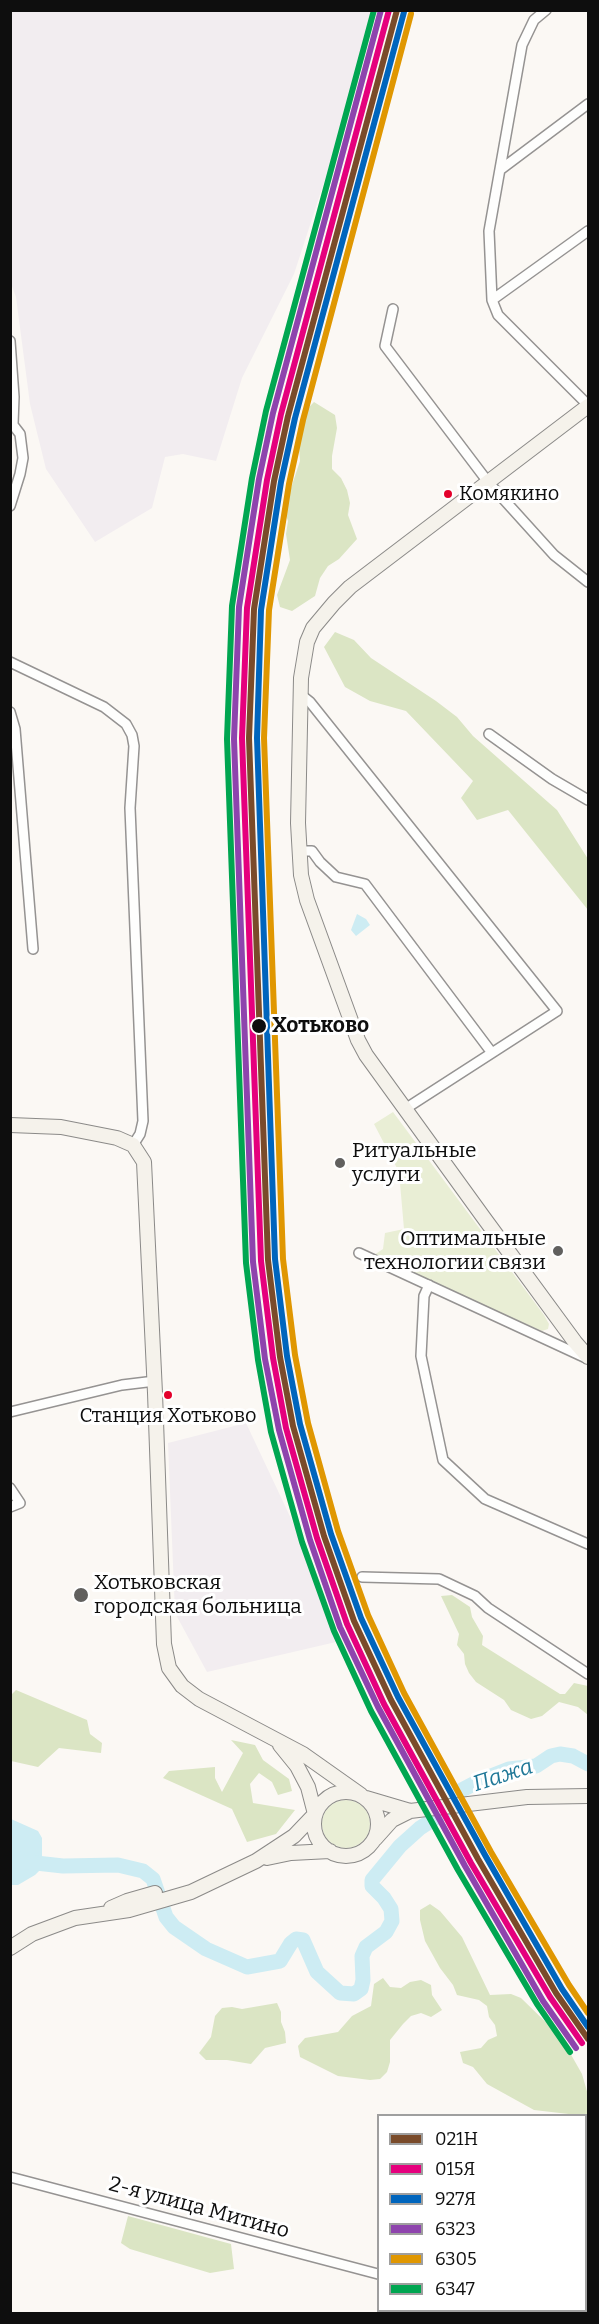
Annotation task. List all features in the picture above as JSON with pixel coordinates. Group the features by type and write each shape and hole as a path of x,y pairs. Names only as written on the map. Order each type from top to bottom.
{"main road":[{"path":"588,405 350,587 322,616 307,642 303,662 300,694 299,851 306,900 358,1040 405,1109 588,1358"},
{"path":"10,1125 41,1125 117,1137 133,1144 141,1156 145,1169 164,1644 169,1668 190,1693 303,1754 363,1797 374,1807 378,1818 378,1829 374,1840"},
{"path":"275,1740 297,1766 308,1787 315,1814 316,1835 330,1851"},
{"path":"10,1948 50,1926 190,1888 256,1861 294,1836 315,1814 326,1798 334,1794 344,1791 410,1811"},
{"path":"256,1861 291,1853 330,1851 349,1856 359,1853 368,1848 392,1820 410,1811 507,1798 551,1795 588,1796"}],"street":[{"path":"529,10 534,20"},
{"path":"546,10 534,20 522,45 489,231 492,300 498,315 588,405"},
{"path":"500,170 588,104"},
{"path":"492,300 588,231"},
{"path":"393,309 385,346 488,482 554,555 588,582"},
{"path":"10,341 14,375 12,423 20,434 23,458 21,474 10,506"},
{"path":"10,662 99,704 126,724 132,735 134,746 130,808 143,1121 140,1134 133,1144"},
{"path":"300,694 310,702 557,1011 405,1109"},
{"path":"10,712 15,729 33,949"},
{"path":"489,734 552,779 588,800"},
{"path":"299,851 312,851 336,877 365,884 492,1053"},
{"path":"359,1253 588,1358"},
{"path":"429,1285 424,1296 421,1356 443,1460 485,1499 588,1544"},
{"path":"542,1337 551,1338 558,1333 562,1325"},
{"path":"10,1412 122,1385 155,1381"},
{"path":"10,1488 20,1503 10,1507"},
{"path":"362,1577 439,1579 475,1596 488,1608 588,1674"},
{"name":"2-я улица Митино","path":"10,2177 377,2274"}],"shaded area":[{"path":"10,11 377,11 360,72 294,274 242,378 216,461 183,454 165,457 152,508 95,542 46,469 30,404 16,297 10,281"},
{"path":"246,1423 319,1578 336,1642 207,1672 175,1613 168,1443"}],"green space":[{"path":"314,402 335,415 337,428 332,469 341,478 347,490 350,503 348,515 357,539 339,559 328,566 320,578 315,596 292,611 280,607 277,595 290,560 286,534 288,521 284,509 300,461 299,448 305,411"},
{"path":"335,632 354,640 371,658 457,717 473,736 557,810 588,859 588,910 508,810 477,820 461,798 473,781 406,711 370,701 345,687 324,647"},
{"path":"393,1112 544,1315 549,1324 548,1329 542,1331 374,1255 383,1249 385,1233 404,1229 399,1172 374,1124"},
{"path":"452,1595 470,1607 472,1617 483,1636 482,1645 560,1694 565,1694 574,1683 588,1686 588,1715 578,1707 559,1702 542,1716 531,1719 511,1710 504,1700 476,1682 465,1664 464,1654 457,1645 459,1634 441,1596"},
{"path":"16,1690 87,1720 90,1734 102,1743 101,1753 59,1748 38,1767 11,1761 11,1695"},
{"path":"231,1740 255,1745 263,1760 289,1779 292,1791 278,1795 272,1782 259,1773 250,1784 253,1803 295,1810 276,1834 247,1842 232,1809 163,1778 169,1771 215,1767 215,1778 222,1792 243,1753"},
{"path":"346,1800 363,1807 370,1824 363,1841 346,1848 329,1841 322,1824 329,1807"},
{"path":"430,1904 440,1911 462,1937 490,1995 511,1994 521,1998 561,2037 582,2074 588,2095 588,2125 587,2114 534,2110 487,2084 473,2067 463,2063 460,2052 481,2048 488,2040 497,2036 495,2025 489,2017 487,2006 479,2000 457,1995 425,1941 420,1910"},
{"path":"383,1978 390,1987 401,1988 410,1982 421,1980 431,1985 432,1995 442,2010 431,2017 421,2013 411,2016 403,2024 390,2040 390,2062 387,2072 380,2079 338,2076 300,2057 298,2046 305,2038 338,2032 352,2016 371,2006 374,1984"},
{"path":"277,2003 281,2012 286,2043 265,2048 251,2064 227,2060 206,2060 199,2053 211,2037 215,2016 222,2008 242,2009"},
{"path":"128,2216 231,2244 234,2269 210,2273 130,2249 121,2243"}],"water":[{"path":"357,914 366,919 370,925 356,936 351,930"},
{"path":"11,1819 38,1831 42,1838 42,1868 18,1885 11,1885"}],"waterway":[{"name":"Пажа","path":"10,1855 27,1862 63,1866 118,1865 143,1871 153,1879 166,1917 174,1927 206,1949 247,1967 280,1961 291,1943 296,1939 303,1940 317,1972 340,1993 354,1994 361,1989 362,1956 366,1947 386,1932 392,1921 391,1909 372,1886 372,1880 400,1846 420,1828 451,1808 460,1791 481,1780 509,1769 536,1766 551,1756 560,1754 573,1756 588,1764"}],"transit line":[{"name":"6347","path":"374,10 266,411 252,478 232,606 227,739 246,1263 258,1360 271,1432 302,1542 334,1631 371,1711 458,1870 537,2004 570,2052"},
{"name":"6323","path":"381,10 273,413 259,479 239,607 234,739 253,1262 265,1359 279,1430 310,1540 340,1627 378,1707 465,1866 543,2001 576,2048"},
{"name":"015Я","path":"389,10 281,414 267,480 247,608 242,738 261,1261 273,1358 286,1428 317,1538 347,1624 384,1704 471,1863 550,1997 582,2043"},
{"name":"021Н","path":"397,10 288,416 274,481 254,609 249,738 268,1260 280,1357 293,1426 324,1536 354,1621 391,1700 478,1859 556,1993 588,2039"},
{"name":"927Я","path":"404,12 295,418 281,482 261,610 257,738 275,1259 287,1356 300,1424 331,1534 361,1618 398,1697 485,1855 562,1989 588,2027"},
{"name":"6305","path":"411,14 303,420 289,484 269,610 264,738 283,1259 295,1355 308,1423 338,1531 368,1615 404,1693 491,1852 569,1985 588,2013"}],"place":[{"name":"Комякино","path":"448,494"},
{"name":"Хотьково","path":"259,1026"},
{"name":"Ритуальные услуги","path":"340,1163"},
{"name":"Оптимальные технологии связи","path":"558,1251"},
{"name":"Станция Хотьково","path":"168,1395"},
{"name":"Хотьковская городская больница","path":"81,1595"}]}
